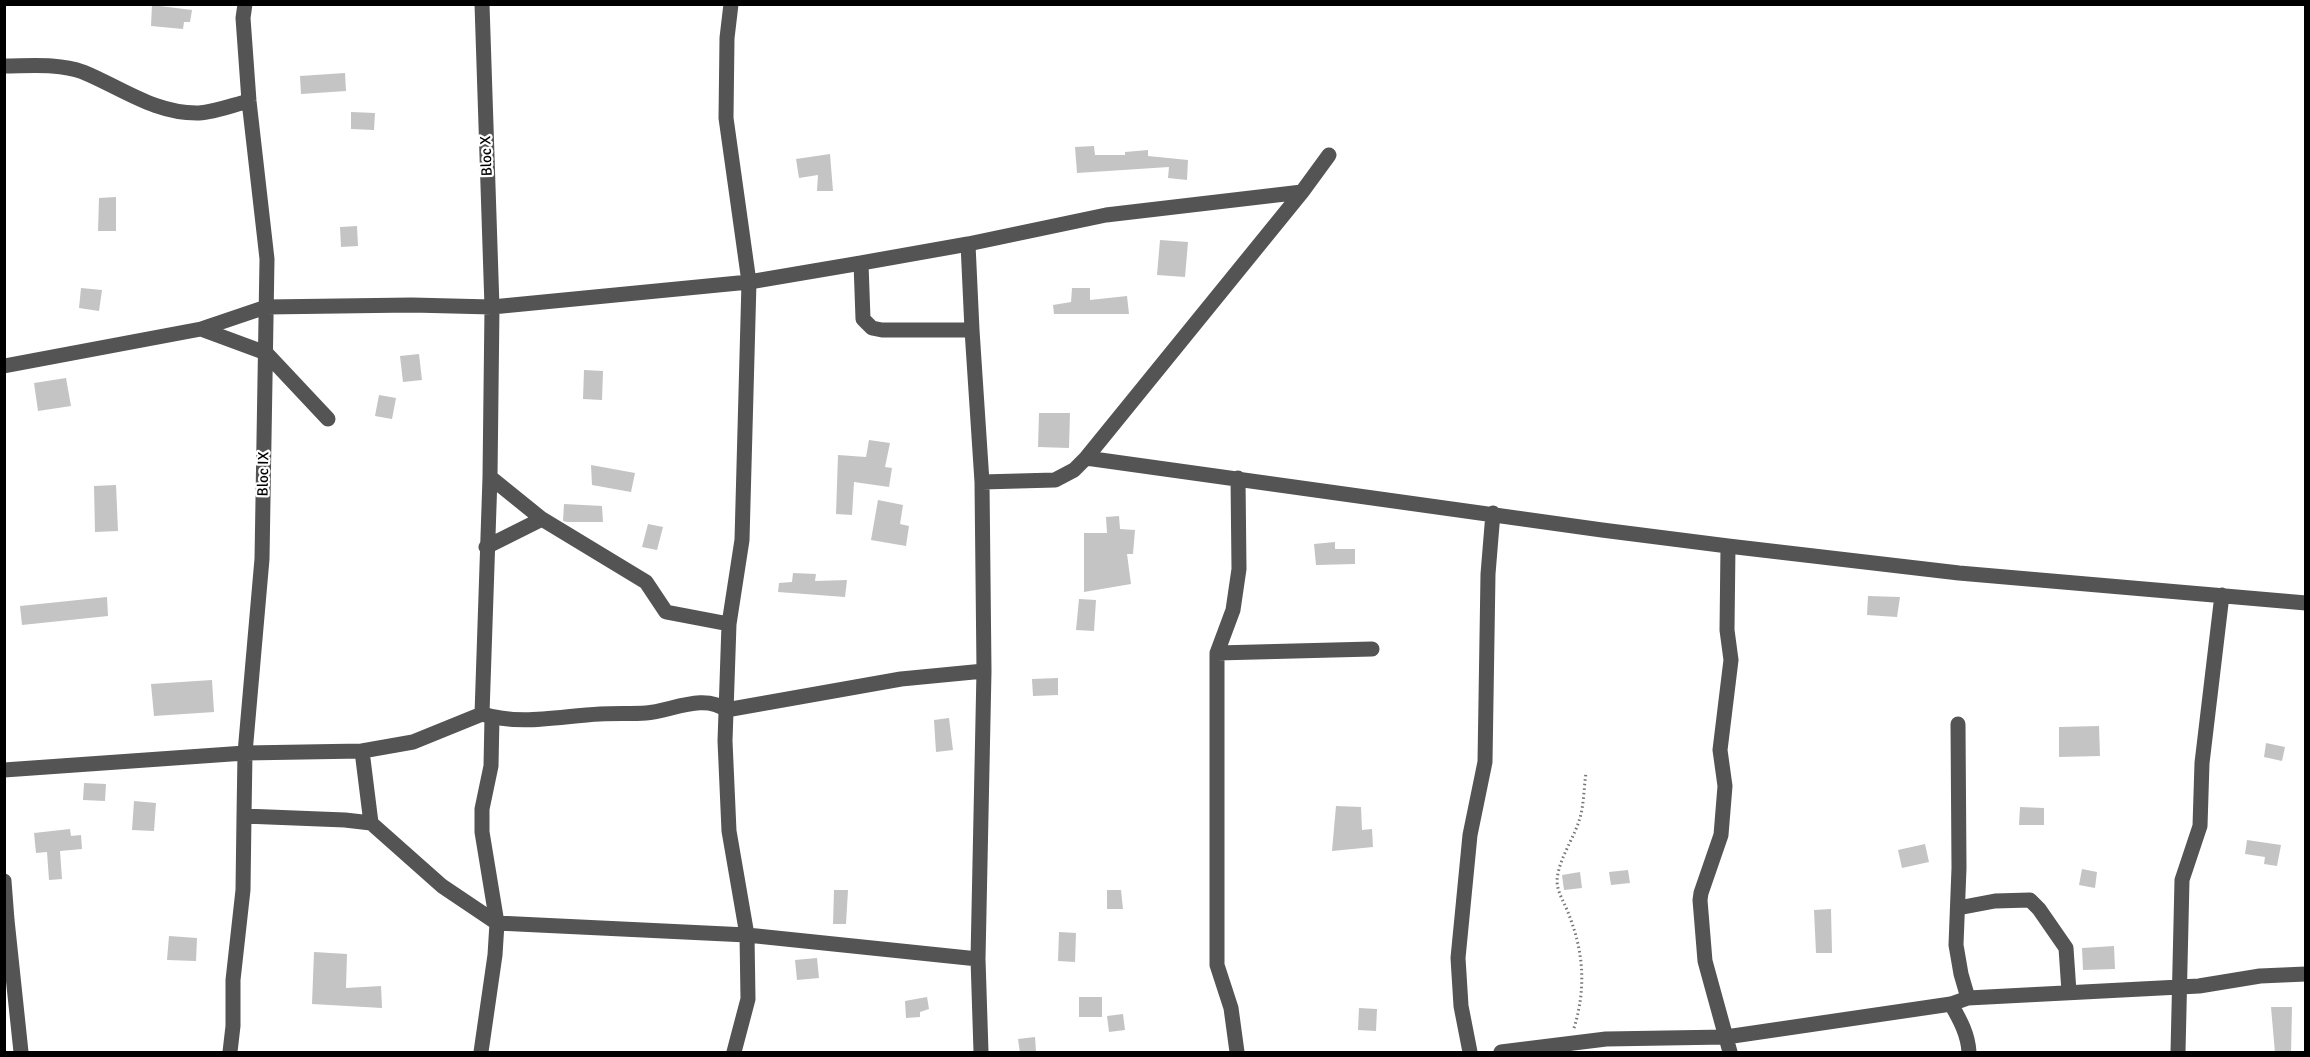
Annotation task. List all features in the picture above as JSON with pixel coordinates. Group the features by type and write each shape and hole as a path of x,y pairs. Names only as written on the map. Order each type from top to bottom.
{"street":[{"name":"Bloc IX","path":"230,1053 233,1026 233,980 243,890 245,753 262,560 267,307 267,259 249,101 243,18 245,4"},
{"name":"Bloc X","path":"481,1053 495,955 497,923 482,832 482,810 491,766 487,716 486,547 492,307 482,4"},
{"path":"731,4 727,39 726,118 749,282 742,540 729,624 726,710 729,831 747,935 748,999 734,1053"},
{"path":"4,66 50,65 81,72 156,108 201,113 249,101"},
{"path":"982,482 1055,480 1074,470 1302,192 1329,155"},
{"path":"4,366 201,329 267,307 401,305 492,307 749,282 969,244 1106,215 1302,192"},
{"path":"969,244 982,482 984,671 978,959 981,1053"},
{"path":"861,263 864,319 872,328 972,330"},
{"path":"201,329 266,353 328,419"},
{"path":"1086,458 1728,546 1959,573 2306,603"},
{"path":"489,477 542,519 646,582 666,612 729,624"},
{"path":"1237,1053 1231,1008 1217,965 1217,653 1233,610 1239,569 1238,478"},
{"path":"1470,1053 1461,1006 1458,958 1470,835 1485,762 1488,574 1493,513"},
{"path":"486,547 542,519"},
{"path":"1728,546 1727,630 1731,660 1720,750 1725,786 1721,835 1700,900 1705,961 1730,1053"},
{"path":"2178,1053 2182,880 2200,826 2202,763 2222,595"},
{"path":"1217,653 1372,649"},
{"path":"4,770 245,753 362,751 414,742 487,716 511,721 541,720 599,714 648,713 683,705 705,703 717,705 726,710 900,679 984,671"},
{"path":"1959,724 1956,945 1960,974 1968,998"},
{"path":"362,751 371,824"},
{"path":"244,816 345,820 371,824 442,886 497,923 747,935 978,959"},
{"path":"4,882 21,1053"},
{"path":"1958,908 1995,901 2030,900 2066,948 2068,992"},
{"path":"1501,1053 1606,1040 1726,1037 1951,1004 1968,998 2179,987 2260,976 2306,974"},
{"path":"1951,1004 1962,1022 1968,1040 1969,1053"}],"path":[{"path":"1569,1046 1581,1007 1583,968 1570,915 1560,896 1557,880 1581,815 1586,773"}],"building":[{"path":"152,5 192,10 190,22 184,22 183,29 151,26"},
{"path":"345,73 346,91 301,94 300,76"},
{"path":"351,112 375,113 374,130 351,129"},
{"path":"1094,146 1095,155 1125,155 1125,152 1148,150 1148,156 1188,160 1187,180 1168,178 1169,167 1077,173 1075,147"},
{"path":"830,154 833,191 817,191 818,175 799,178 796,159"},
{"path":"116,197 116,231 98,231 99,198"},
{"path":"357,226 358,246 341,247 340,227"},
{"path":"1160,240 1188,242 1185,277 1157,275"},
{"path":"81,288 102,290 99,311 79,308"},
{"path":"1072,288 1090,288 1090,300 1127,296 1129,314 1054,314 1053,305 1071,302"},
{"path":"419,354 422,380 403,382 400,356"},
{"path":"584,370 603,371 602,400 583,399"},
{"path":"66,378 71,406 38,411 34,383"},
{"path":"379,395 396,398 392,419 375,416"},
{"path":"1039,413 1070,413 1069,448 1038,447"},
{"path":"869,440 890,443 885,467 892,468 889,487 854,482 852,515 836,514 838,455 866,457"},
{"path":"591,465 635,473 631,492 592,485"},
{"path":"116,485 118,531 95,532 94,486"},
{"path":"878,500 903,505 900,524 909,526 906,546 871,540"},
{"path":"564,504 602,506 603,522 563,521"},
{"path":"1119,516 1120,529 1135,530 1133,554 1127,554 1131,584 1084,592 1084,533 1107,533 1106,517"},
{"path":"648,524 663,527 657,550 642,547"},
{"path":"1335,542 1335,549 1355,549 1355,564 1316,565 1314,544"},
{"path":"793,573 816,574 815,581 847,580 845,597 778,592 779,583 792,582"},
{"path":"1868,596 1900,597 1897,617 1867,615"},
{"path":"107,597 108,616 22,625 20,606"},
{"path":"1079,599 1096,600 1094,631 1076,630"},
{"path":"1058,678 1058,695 1033,696 1032,679"},
{"path":"212,680 214,712 154,716 151,684"},
{"path":"949,718 953,750 936,752 934,720"},
{"path":"2099,726 2100,756 2059,757 2059,727"},
{"path":"2266,743 2285,747 2282,761 2264,757"},
{"path":"84,783 106,784 105,801 83,800"},
{"path":"134,801 156,803 154,831 132,830"},
{"path":"1336,806 1361,807 1362,830 1372,829 1373,847 1332,851"},
{"path":"2020,807 2044,808 2044,825 2019,825"},
{"path":"70,829 71,836 81,835 82,849 60,851 62,879 49,880 47,852 36,853 34,833"},
{"path":"2247,840 2281,845 2277,866 2264,864 2265,857 2245,854"},
{"path":"1925,844 1929,862 1902,868 1898,850"},
{"path":"2082,869 2097,872 2095,888 2079,885"},
{"path":"1628,870 1630,883 1611,885 1609,872"},
{"path":"1580,872 1582,888 1564,890 1562,875"},
{"path":"834,890 848,890 846,924 833,924"},
{"path":"1107,890 1121,890 1123,909 1107,909"},
{"path":"1831,909 1832,953 1816,953 1814,910"},
{"path":"1059,932 1076,933 1075,962 1058,961"},
{"path":"169,936 197,938 196,961 167,960"},
{"path":"2114,946 2115,969 2083,970 2082,948"},
{"path":"314,952 347,954 346,988 381,986 382,1008 312,1004"},
{"path":"817,958 819,978 797,980 795,960"},
{"path":"927,997 929,1009 920,1012 920,1017 906,1018 905,1001"},
{"path":"1079,997 1102,997 1102,1017 1079,1017"},
{"path":"2271,1007 2292,1007 2291,1053 2275,1053"},
{"path":"1359,1008 1377,1009 1376,1031 1358,1030"},
{"path":"1123,1014 1125,1030 1109,1032 1107,1016"},
{"path":"1035,1037 1036,1051 1020,1053 1018,1039"}]}
